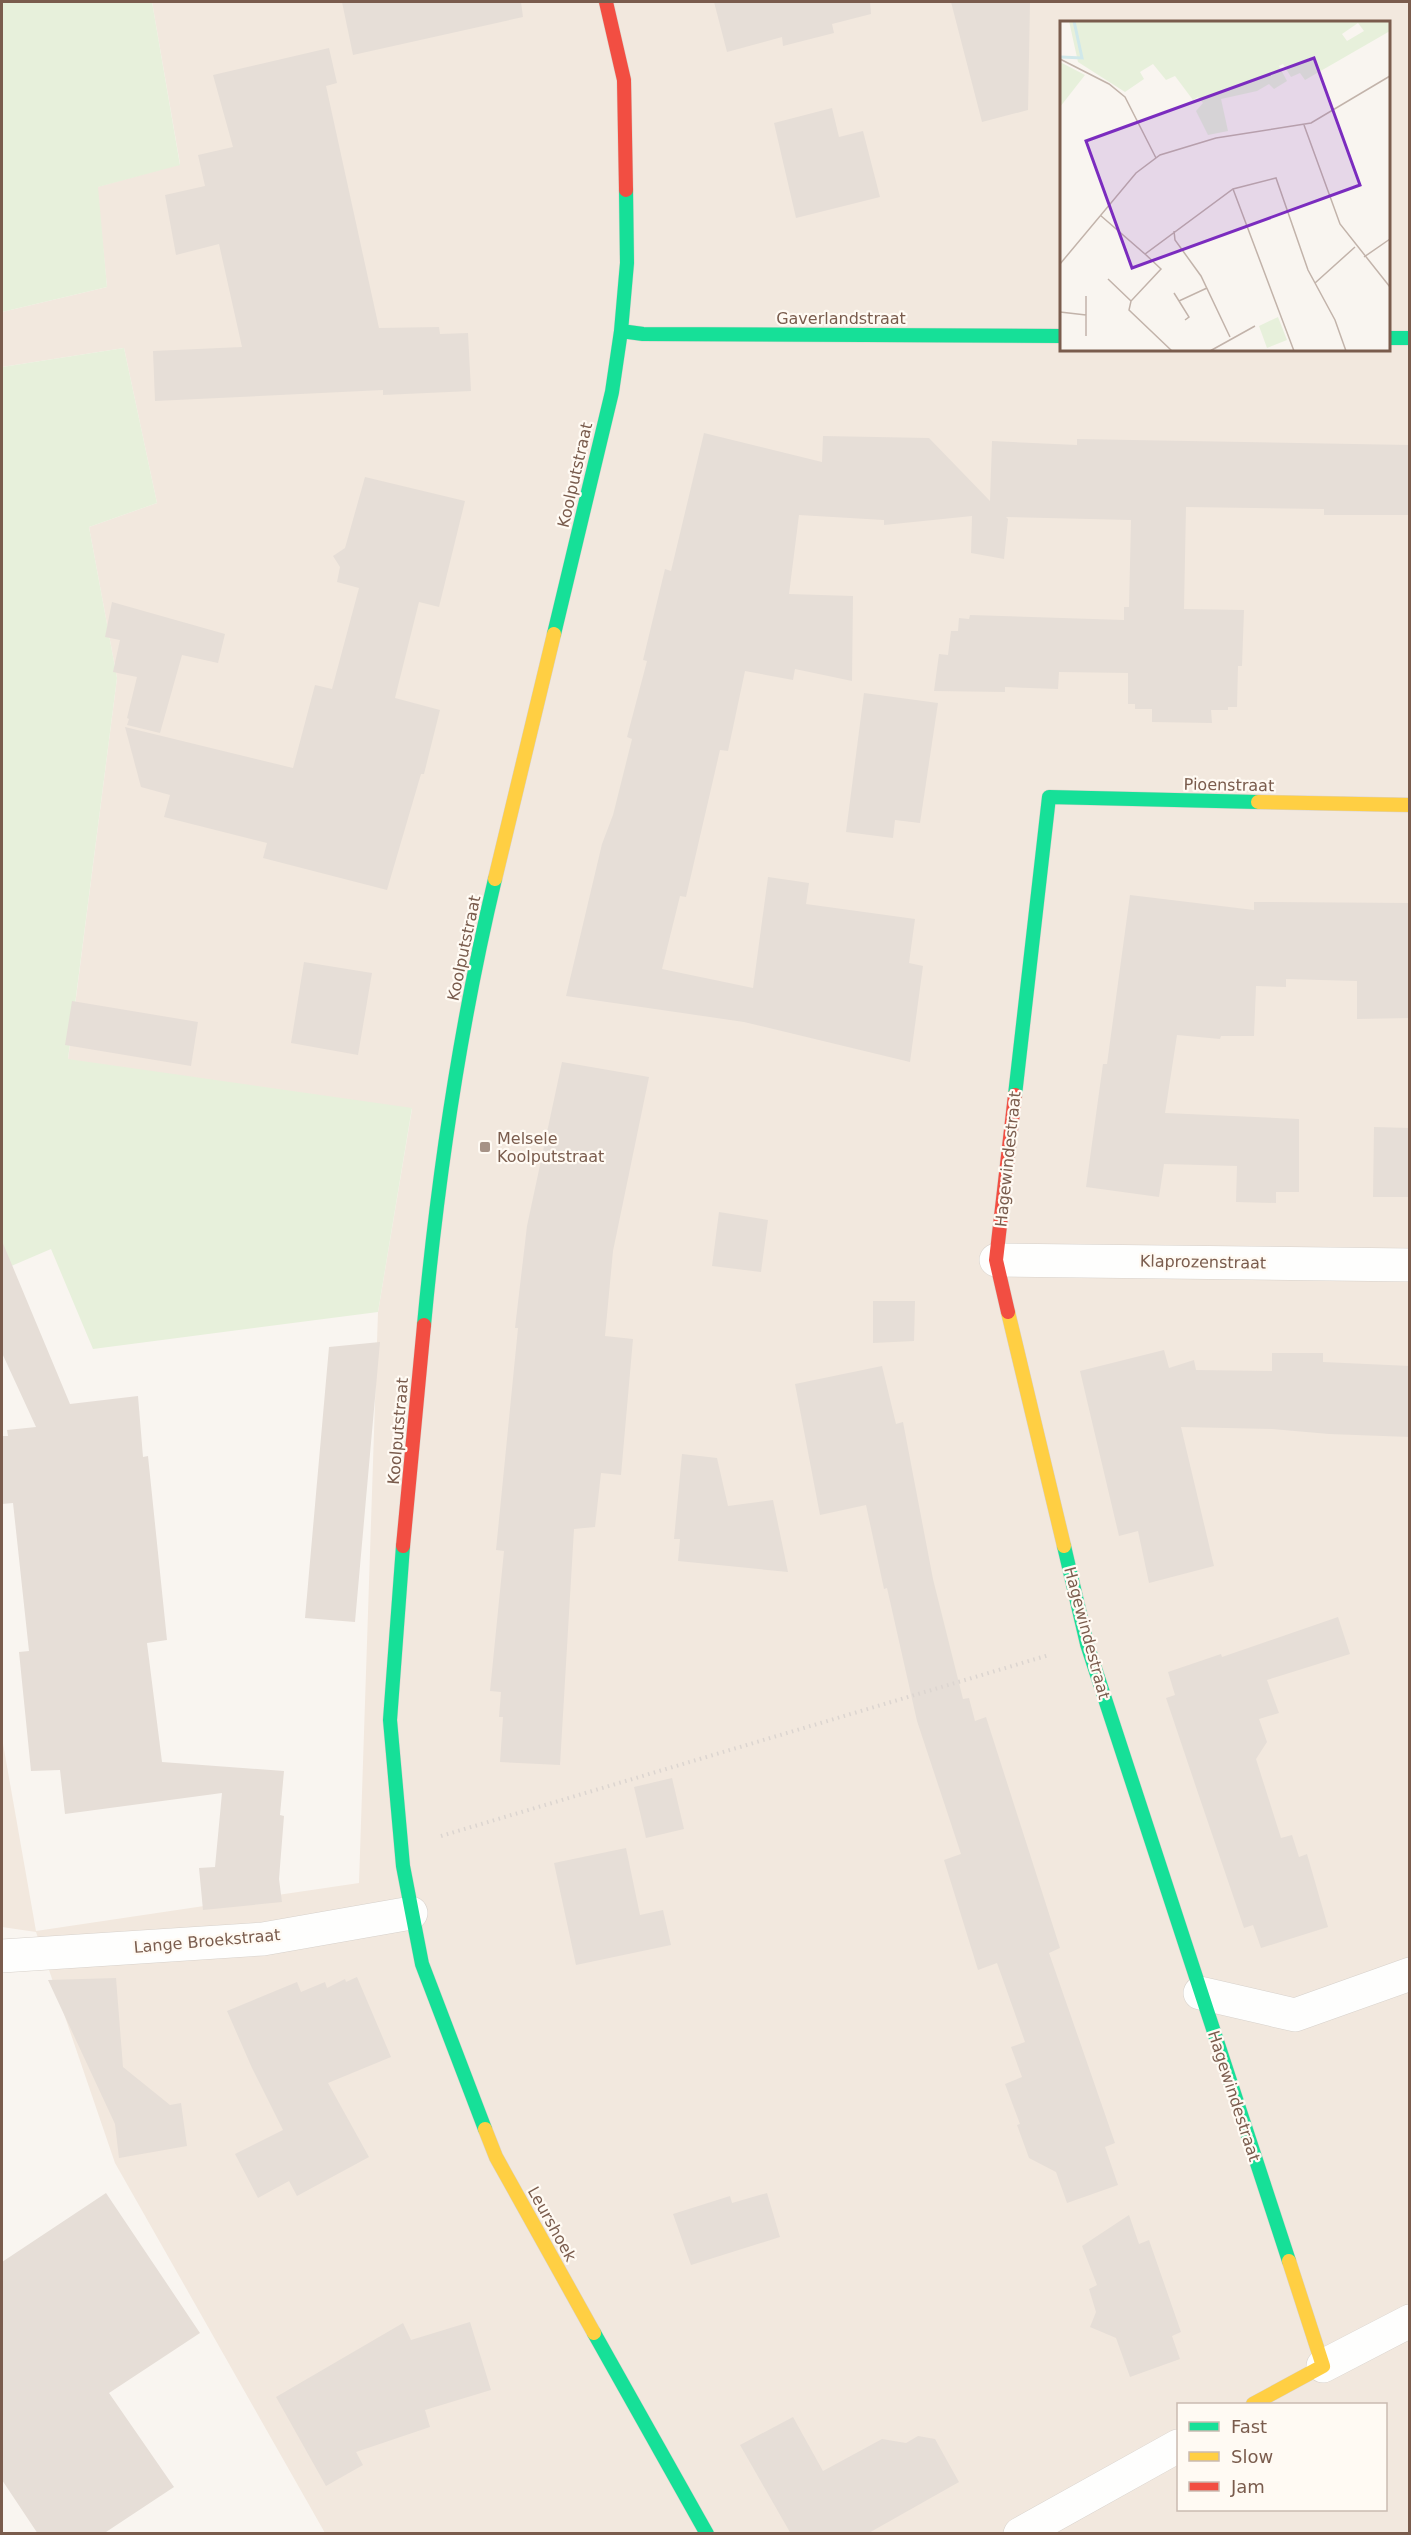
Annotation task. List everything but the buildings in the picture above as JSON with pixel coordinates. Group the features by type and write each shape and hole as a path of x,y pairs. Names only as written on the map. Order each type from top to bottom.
{"street":[{"name":"Koolputstraat","path":"411,1913 403,1866 390,1720 395,1635 432,1243 452,1097 481,937 612,392 621,331 627,263 624,80 606,2"},
{"name":"Gaverlandstraat","path":"621,331 643,334 1060,336"},
{"path":"1390,338 1410,338"},
{"name":"Pioenstraat","path":"1049,797 1410,805"},
{"name":"Hagewindestraat","path":"1049,797 996,1260 1087,1644 1323,2366"},
{"name":"Klaprozenstraat","path":"996,1260 1410,1264"},
{"name":"Lange Broekstraat","path":"2,1956 263,1939 411,1913"},
{"name":"Leurshoek","path":"411,1913 422,1964 496,2157 707,2534"},
{"path":"1200,1993 1295,2015 1410,1974"},
{"path":"1255,2403 1410,2321"},
{"path":"1020,2534 1177,2447"}],"path":[{"path":"434,1838 1087,1644"}],"shaded area":[{"path":"152,2 1409,2 1409,2533 325,2533 115,2163 36,1932 2,1927 2,1738 36,1931 359,1883 378,1312 412,1109 68,1060 117,678 89,527 157,503 124,348 2,367 2,312 107,287 97,187 180,164"}],"green space":[{"path":"2,2 152,2 180,165 98,187 107,287 2,312"},
{"path":"124,348 157,503 89,527 117,678 68,1059 412,1108 378,1312 93,1349 51,1249 2,1270 2,367"}],"traffic: fast":[{"path":"554,634 612,392 621,331 627,263 626,190"},
{"path":"621,331 643,334 1060,336"},
{"path":"1390,338 1410,338"},
{"path":"1015,1095 1049,797 1258,802"},
{"path":"424,1325 443,1157 471,990 495,879"},
{"path":"403,1546 390,1720 403,1866 422,1964 485,2129"},
{"path":"1064,1546 1087,1644 1289,2261"},
{"path":"594,2333 707,2534"}],"traffic: slow":[{"path":"495,879 554,634"},
{"path":"1258,802 1410,805"},
{"path":"1008,1312 1064,1546"},
{"path":"485,2129 496,2157 594,2333"},
{"path":"1255,2403 1323,2366 1289,2261"}],"traffic: jam":[{"path":"606,2 624,80 626,190"},
{"path":"1008,1312 996,1260 1015,1095"},
{"path":"403,1546 424,1325"}],"place":[{"name":"Melsele Koolputstraat","path":"485,1147"}]}
